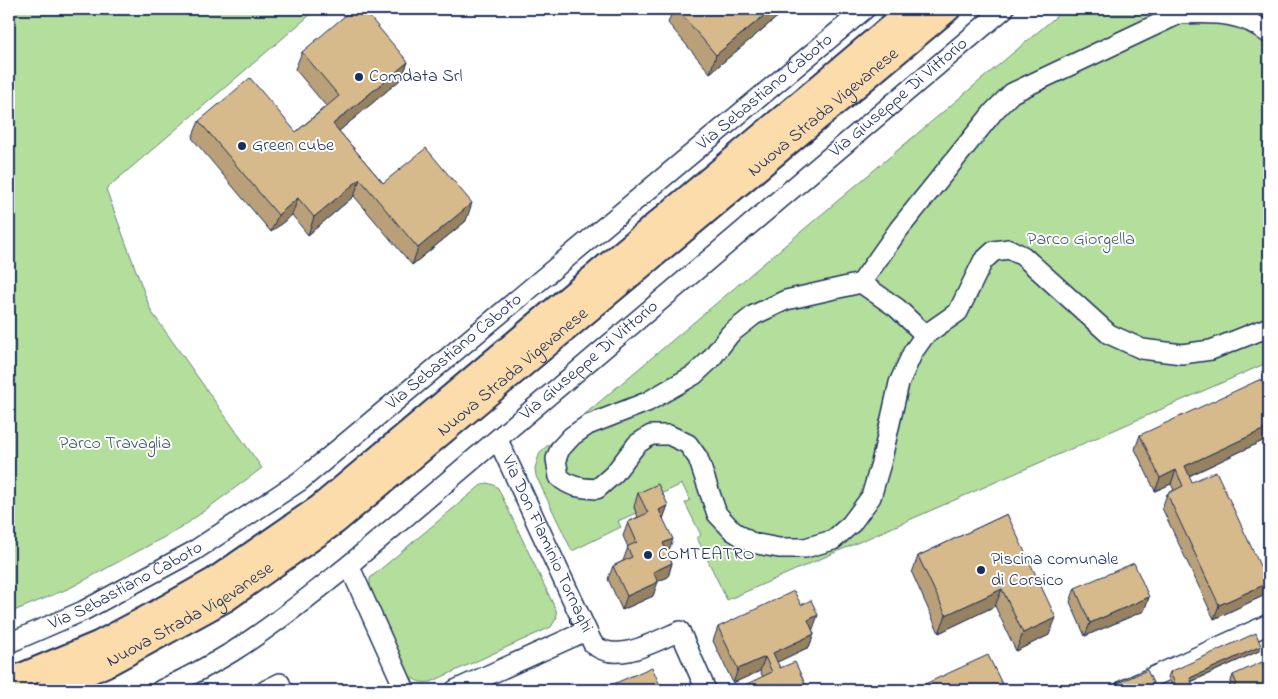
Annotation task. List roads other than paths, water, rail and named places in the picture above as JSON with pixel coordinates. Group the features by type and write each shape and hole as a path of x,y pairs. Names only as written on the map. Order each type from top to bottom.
{"main road":[{"name":"Nuova Strada Vigevanese","path":"10,681 98,644 158,612 213,581 320,507 912,9"},
{"name":"Nuova Strada Vigevanese","path":"48,690 110,663 226,599 335,522 948,9"}],"street":[{"name":"Via Sebastiano Caboto","path":"9,643 83,611 194,551 300,481 865,9"},
{"name":"Via Giuseppe Di Vittorio","path":"161,690 205,668 248,642 349,565 1004,9"},
{"path":"1269,34 1258,25 1232,15 1208,13 1179,14 1012,93 994,111 899,229 861,283 786,300 754,316 730,334 710,360 694,375 647,402 588,426 572,436 560,449 556,459 558,477 566,484 577,488 598,489 614,474 638,444 651,436 669,435 688,444 698,458 717,514 732,531 752,544 779,548 805,548 833,540 851,524 871,497 881,463 899,383 913,352 924,335 958,312 983,261 994,251 1009,249 1023,256 1109,334 1142,349 1182,354 1211,350 1269,327"},
{"path":"861,283 897,308 924,335"},
{"name":"Via Don Flaminio Tornaghi","path":"498,440 592,644 598,649 615,653 627,652 680,631 706,690"},
{"path":"349,565 405,690"},
{"path":"1124,690 1269,624"},
{"path":"454,690 586,631"},
{"path":"266,690 280,683 283,690"}],"place":[{"name":"Comdata Srl","path":"359,77"},
{"name":"Green cube","path":"242,146"},
{"name":"COMTEATRO","path":"648,555"},
{"name":"Piscina comunale di Corsico","path":"981,570"}],"park label":[{"name":"Parco Giorgella","path":"1081,240"},
{"name":"Parco Travaglia","path":"115,444"}]}
